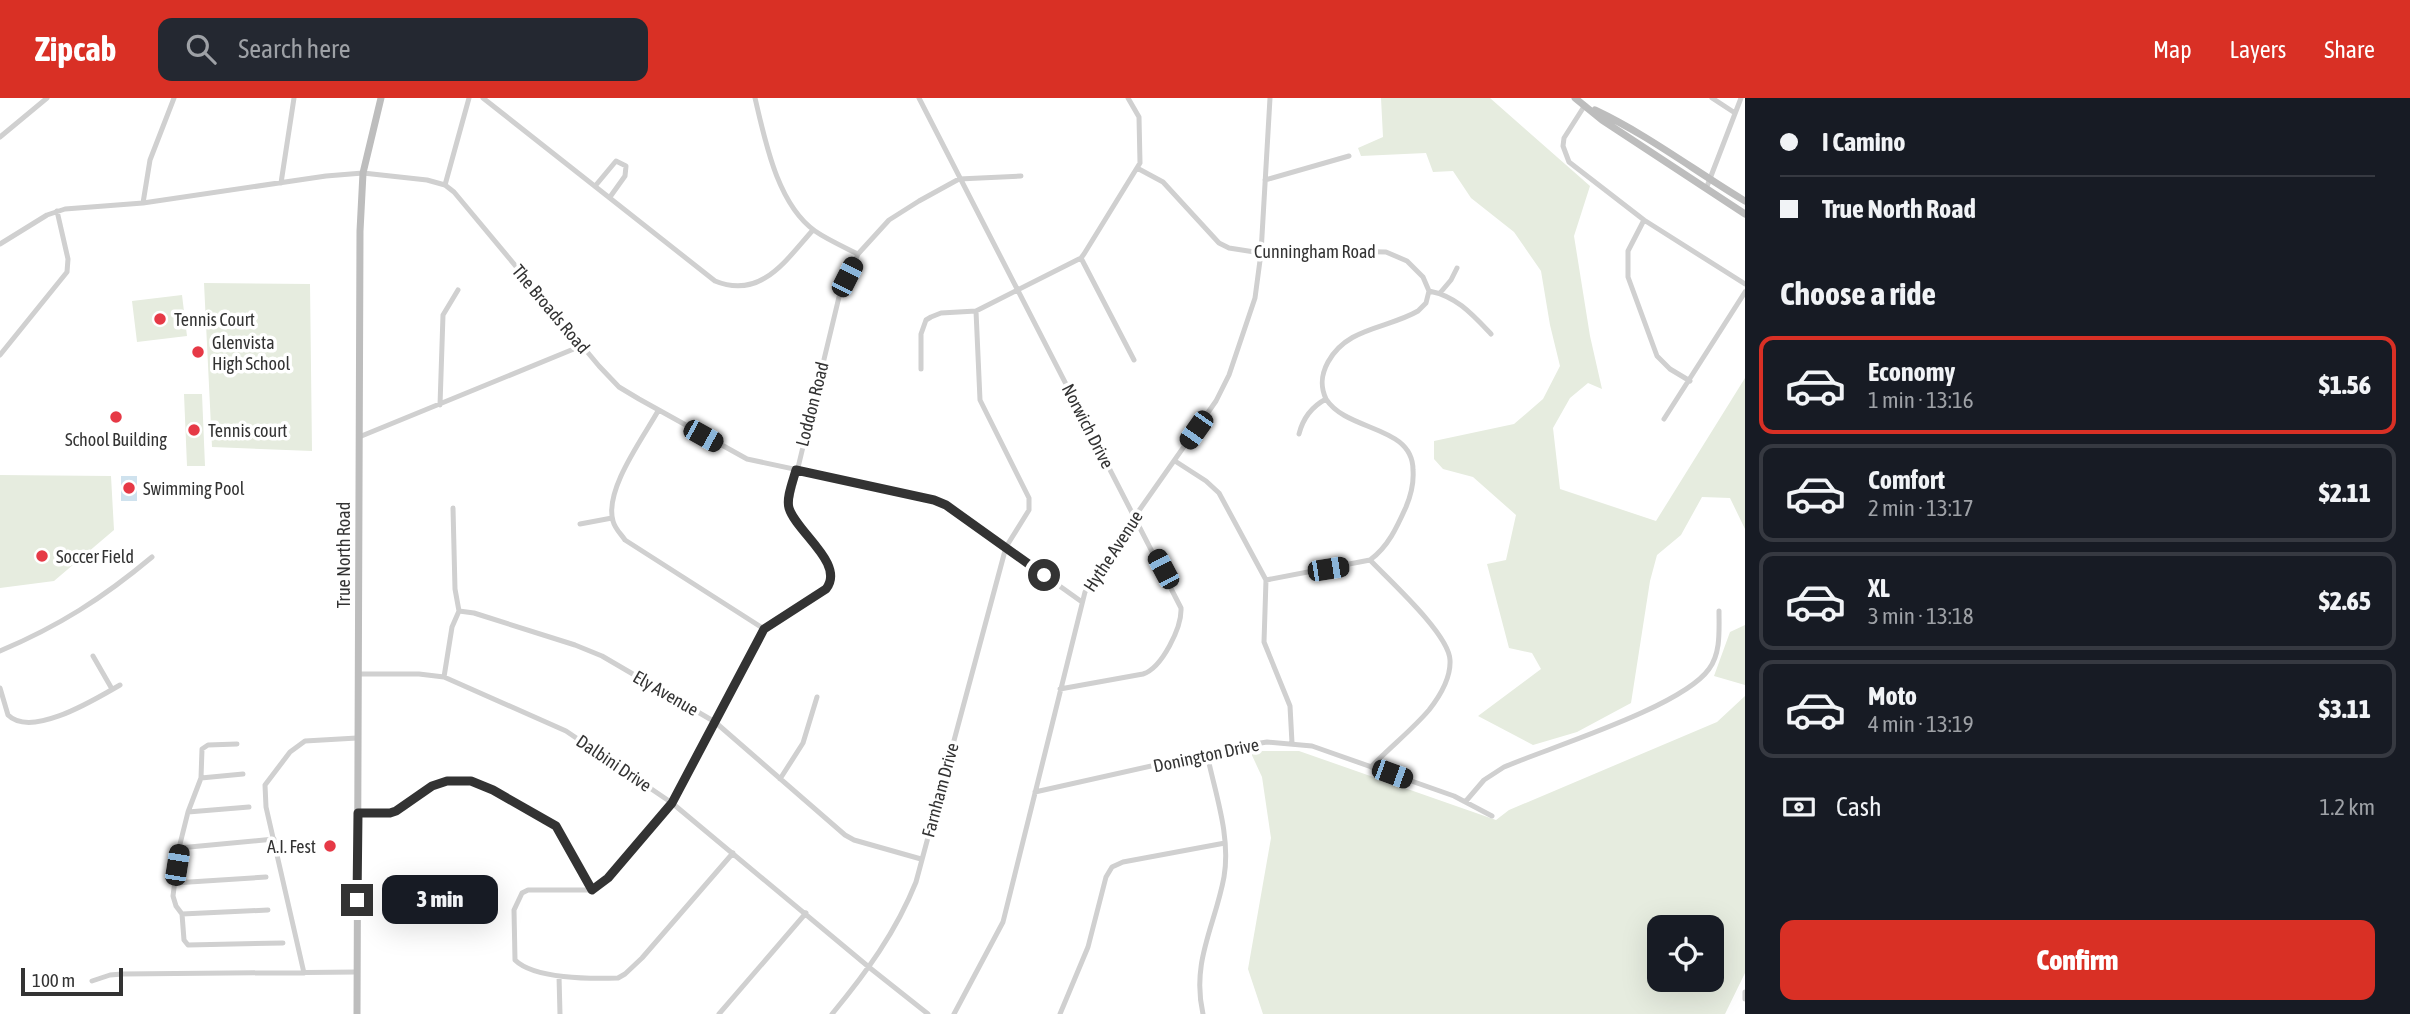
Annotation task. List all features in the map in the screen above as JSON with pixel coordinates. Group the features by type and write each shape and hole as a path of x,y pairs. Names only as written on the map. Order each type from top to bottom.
{"main road":[{"name":"True North Road","path":"356,1014 360,231 363,173 381,98"},
{"path":"1575,98 1602,120 1745,214"},
{"path":"1585,105 1643,135 1745,201"}],"street":[{"path":"0,137 47,98"},
{"path":"143,202 150,160 174,98"},
{"path":"281,183 293,98"},
{"path":"0,244 57,211 86,206 143,202 363,173 427,180 444,185 469,98"},
{"path":"483,98 715,281 726,286 737,287 765,279 813,230"},
{"path":"755,98 777,179 802,217 813,230 858,254"},
{"name":"Norwich Drive","path":"919,98 1180,602 1181,621 1160,661 1150,672 1060,689"},
{"path":"921,369 921,334 926,320 941,313 976,311 1081,258 1141,159 1140,122 1138,113 1128,98"},
{"name":"Hythe Avenue","path":"954,1014 1003,922 1082,602 1100,568 1216,401 1229,375 1255,298 1261,253 1270,98"},
{"path":"1712,98 1735,113"},
{"path":"1706,189 1741,98"},
{"path":"1585,105 1564,138 1567,158 1574,166 1644,220 1745,284"},
{"path":"1265,180 1349,156"},
{"path":"596,185 612,164 623,163 626,166 625,176 610,197"},
{"name":"Cunningham Road","path":"1137,168 1163,182 1219,243 1236,250 1261,253 1292,250 1386,252 1407,261 1415,268 1429,292"},
{"name":"Loddon Road","path":"592,890 608,878 672,803 764,629 826,589 832,576 828,564 790,510 790,497 839,297 858,254 889,220 959,179 1021,176"},
{"name":"The Broads Road","path":"444,185 454,192 580,346 619,387 738,456 934,500 946,505 1082,602"},
{"path":"0,355 67,272 68,260 57,211"},
{"path":"1644,220 1628,251 1628,277 1657,356 1670,369 1690,381"},
{"path":"1081,258 1134,360"},
{"path":"1440,293 1457,268"},
{"path":"440,405 443,315 458,290"},
{"path":"1266,580 1370,560 1393,534 1412,490 1413,461 1404,444 1337,412 1326,400 1322,391 1322,375 1344,342 1360,332 1418,311 1426,303 1429,292 1440,293 1457,302 1491,334"},
{"path":"1664,419 1745,292"},
{"name":"Farnham Drive","path":"832,1014 870,968 908,903 916,882 1006,547 1029,510 1030,502 980,400 976,311"},
{"path":"359,437 580,346"},
{"path":"1299,434 1301,425 1312,409 1326,400"},
{"path":"658,411 620,478 613,501 612,519 625,540 764,629"},
{"path":"1175,461 1219,493 1266,580 1264,642 1290,706 1292,743"},
{"path":"444,677 452,627 459,611 455,589 453,508"},
{"path":"580,524 612,519"},
{"path":"0,652 70,618 114,589 152,557"},
{"path":"1370,560 1430,623 1451,658 1446,682 1435,702 1371,767"},
{"name":"Ely Avenue","path":"459,611 474,613 587,649 715,722 845,835 921,859"},
{"path":"1465,801 1484,780 1504,766 1667,701 1700,680 1716,654 1719,611"},
{"path":"93,656 112,689"},
{"name":"Dalbini Drive","path":"358,674 419,674 444,677 559,727 672,803 928,1014"},
{"path":"0,688 8,715 19,722 58,717 120,685"},
{"path":"780,779 803,743 817,697"},
{"path":"304,973 266,807 265,785 285,758 305,741 358,738"},
{"name":"Donington Drive","path":"1035,792 1253,744 1292,743 1311,746 1465,801 1492,816"},
{"path":"237,744 205,746 201,752 201,778 188,812 179,848 173,895 182,914 184,940 188,945 283,943"},
{"path":"1203,1014 1199,972 1224,875 1225,843 1207,754"},
{"path":"201,778 243,774"},
{"path":"358,813 390,813 404,808 432,786 447,781 471,781 493,790 556,826 592,890 528,890 522,893 514,910 513,953 517,963 559,976 610,978 625,974 733,853"},
{"path":"188,812 249,807"},
{"path":"179,848 274,839"},
{"path":"1060,1014 1088,947 1110,869 1123,862 1225,843"},
{"path":"174,883 266,877"},
{"path":"182,914 268,910"},
{"path":"719,1014 806,913"},
{"path":"92,981 110,975 357,972"},
{"path":"559,976 560,1014"},
{"path":"1745,992 1745,999"}],"shaded area":[{"path":"1381,98 1490,98 1590,186 1574,236 1590,336 1602,389 1588,383 1570,398 1553,428 1560,489 1656,521 1745,378 1745,529 1730,498 1702,497 1681,535 1657,555 1650,581 1631,703 1577,732 1533,745 1478,716 1541,669 1532,653 1509,648 1487,564 1506,560 1516,515 1473,477 1443,469 1434,459 1434,441 1514,424 1543,399 1560,366 1541,271 1514,232 1471,198 1453,171 1433,172 1426,153 1361,156 1358,148 1383,137"},
{"path":"204,283 310,284 312,451 212,447"},
{"name":"Tennis Court","path":"182,295 187,336 137,342 132,301"},
{"name":"Tennis court","path":"184,394 202,394 205,466 187,466"},
{"name":"Soccer Field","path":"0,475 111,476 114,530 54,581 0,588"},
{"path":"1745,625 1745,685 1714,676 1730,632"},
{"path":"1745,696 1745,973 1725,1014 1263,1014 1248,969 1271,838 1262,777 1250,751 1299,751 1496,820 1509,810 1717,722"}],"water":[{"name":"Swimming Pool","path":"121,476 137,476 137,501 121,501"}],"place":[{"name":"Tennis Court","path":"160,319"},
{"name":"Glenvista High School","path":"198,352"},
{"name":"School Building","path":"116,417"},
{"name":"Tennis court","path":"194,430"},
{"name":"Swimming Pool","path":"129,488"},
{"name":"Soccer Field","path":"42,556"},
{"name":"A.I. Fest","path":"330,846"}],"route":[{"path":"357,900 358,813 396,811 432,786 460,779 493,790 556,826 592,890 601,885 672,803 764,629 826,589 831,583 828,564 790,510 796,470 920,495 946,505 1044,575"}]}
